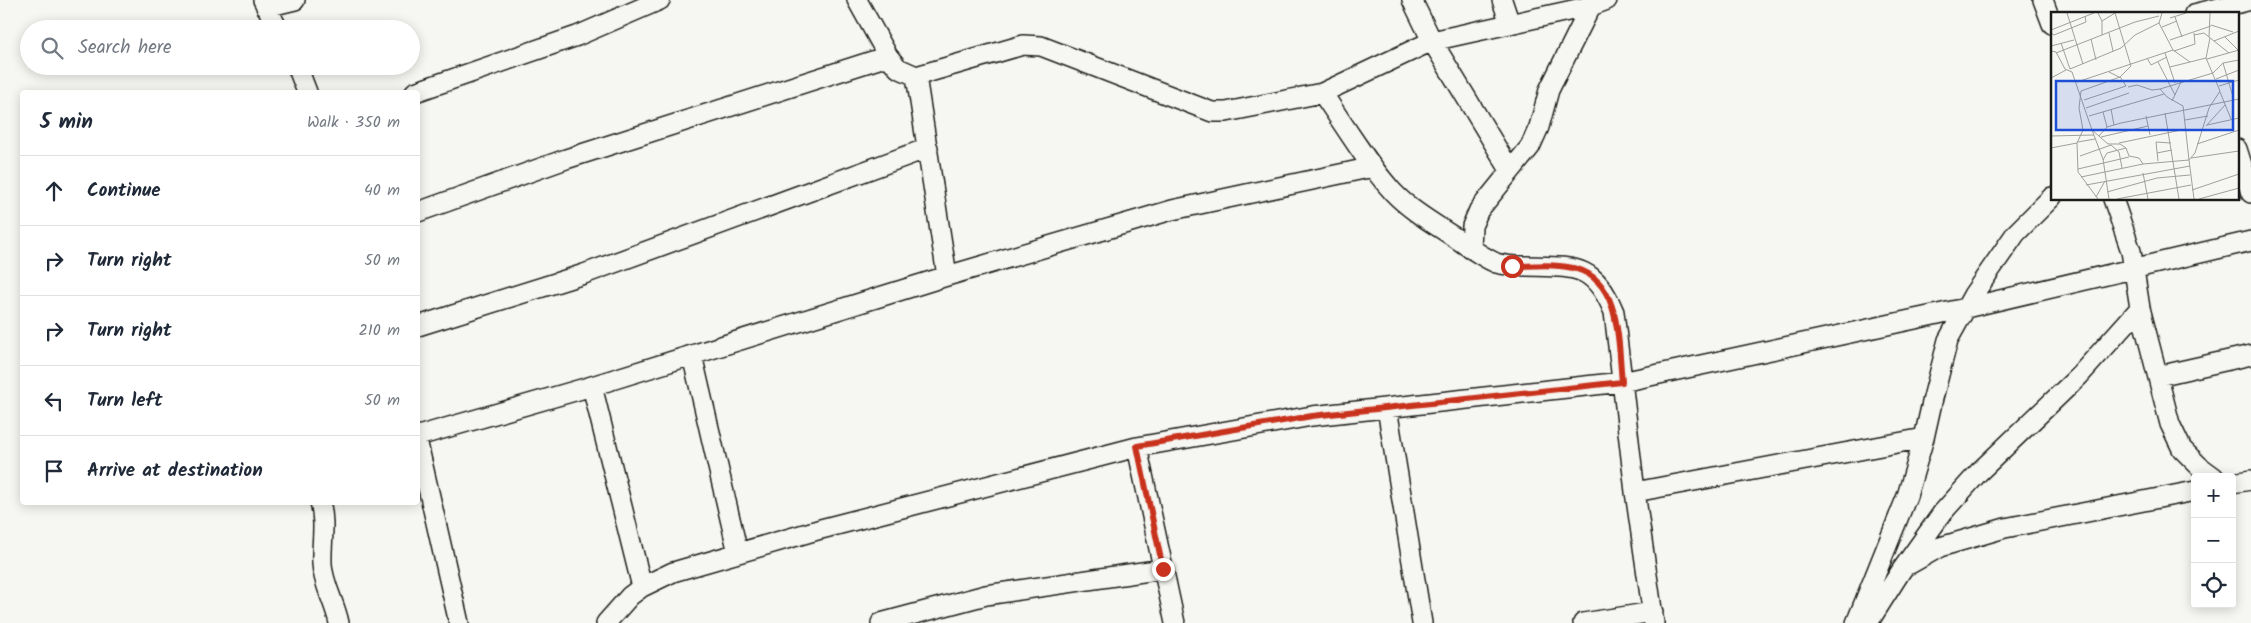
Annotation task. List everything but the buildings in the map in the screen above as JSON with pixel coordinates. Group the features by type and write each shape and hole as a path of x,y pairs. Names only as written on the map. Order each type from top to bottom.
{"street":[{"path":"274,20 265,3 295,0"},
{"path":"420,90 577,36 660,0"},
{"path":"857,0 888,56 898,68 916,76 1023,45 1040,46 1212,112 1226,112 1322,93 1432,41 1599,3"},
{"path":"1412,0 1432,41 1510,170"},
{"path":"1502,0 1510,24"},
{"path":"2043,0 2051,21"},
{"path":"2190,0 2194,12"},
{"path":"2203,12 2251,0"},
{"path":"1471,248 1472,226 1479,210 1530,147 1539,127 1549,90 1599,3"},
{"path":"420,211 566,159 888,56"},
{"path":"300,75 306,90"},
{"path":"916,76 947,276"},
{"path":"1322,93 1373,167 1393,192 1408,206 1496,263 1512,266 1577,269 1594,278 1606,292 1614,312 1635,492 1654,618 1583,623"},
{"path":"420,325 584,274 928,148"},
{"path":"2238,152 2251,193"},
{"path":"420,435 592,386 947,276 1172,210 1373,167"},
{"path":"1856,623 1907,496 1924,438 1932,398 1948,340 1966,308 2016,233 2051,198"},
{"path":"2113,200 2131,251 2140,308 2170,424 2182,450 2209,473"},
{"path":"606,623 630,596 642,587 673,572 821,529 1137,446 1312,416 1622,382 1966,308 2251,241"},
{"path":"1868,623 1901,570 1943,512 1978,472 2079,376 2140,308"},
{"path":"692,355 738,553"},
{"path":"2158,376 2251,355"},
{"path":"592,386 642,587"},
{"path":"1387,408 1422,623"},
{"path":"1635,492 1924,438"},
{"path":"1137,446 1175,623"},
{"path":"420,453 459,623"},
{"path":"2236,483 2251,480"},
{"path":"1901,570 1923,555 1940,547 2005,528 2191,492"},
{"path":"320,505 324,528 322,563 324,579 336,604 340,623"},
{"path":"882,623 986,595 1163,569"}],"route":[{"path":"1163,569 1137,446 1312,416 1622,382 1614,312 1606,292 1594,278 1577,269 1512,266"}]}
